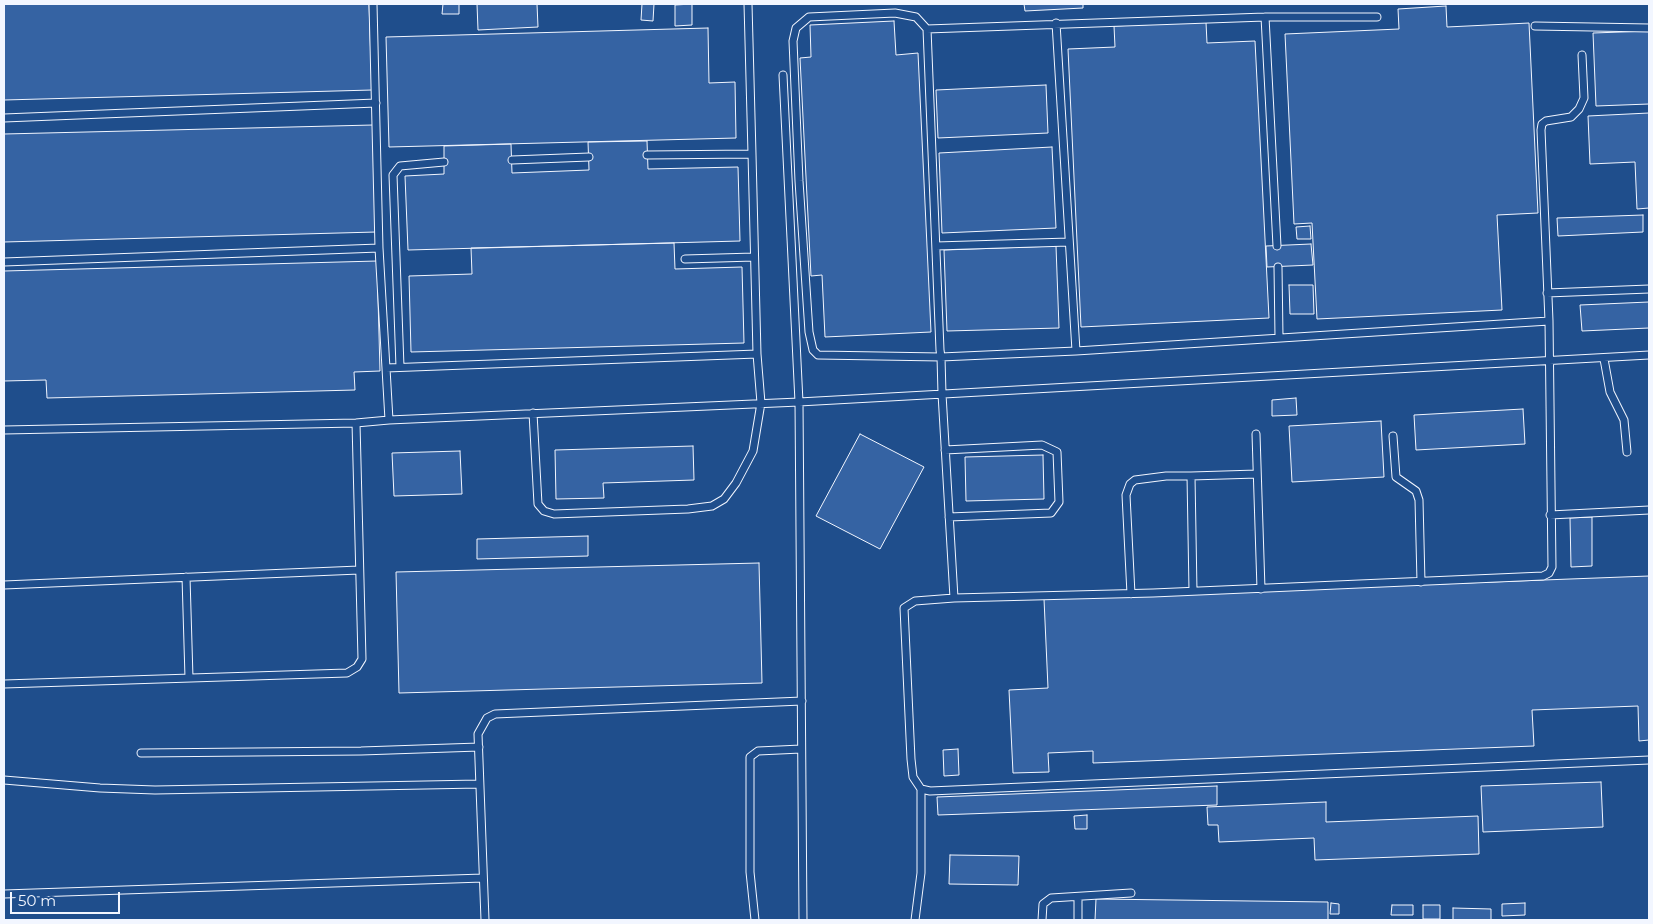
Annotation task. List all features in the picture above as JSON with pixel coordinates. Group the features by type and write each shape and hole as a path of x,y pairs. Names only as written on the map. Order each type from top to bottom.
{"lane":[{"path":"373,4 379,248 389,420"},
{"path":"533,413 538,504 544,511 554,514 688,509 712,506 724,499 736,483 752,452 761,403 757,354 748,4"},
{"path":"954,598 942,394 941,357 927,29 916,17 895,13 809,17 796,28 793,41 809,332 813,350 818,355 828,357 941,357 1076,351 1549,321"},
{"path":"927,29 1264,17 1377,17"},
{"path":"1264,17 1277,246"},
{"path":"1056,23 1076,351"},
{"path":"1535,26 1649,28"},
{"path":"915,920 921,873 921,789 913,777 911,759 904,608 914,601 1421,582 1543,576 1549,573 1552,567 1549,321 1541,130 1542,124 1546,121 1571,117 1579,109 1584,98 1582,55"},
{"path":"783,75 798,402 803,920"},
{"path":"4,118 376,104"},
{"path":"647,155 752,154"},
{"path":"512,160 588,157"},
{"path":"400,367 393,175 400,166 444,162"},
{"path":"936,246 1069,242"},
{"path":"4,262 379,248"},
{"path":"685,259 754,257"},
{"path":"1278,266 1279,337"},
{"path":"1547,293 1649,289"},
{"path":"386,368 757,354"},
{"path":"4,430 356,423 533,413 798,402 1604,359 1649,355"},
{"path":"1604,359 1610,392 1624,420 1627,452"},
{"path":"4,684 347,673 357,667 362,659 356,423"},
{"path":"1256,434 1261,589"},
{"path":"1393,436 1396,477 1416,491 1419,500 1421,582"},
{"path":"945,450 1042,445 1057,452 1059,502 1051,513 949,517"},
{"path":"1131,594 1126,495 1130,484 1135,480 1257,474"},
{"path":"1191,476 1193,591"},
{"path":"1550,515 1649,510"},
{"path":"4,585 359,570"},
{"path":"186,577 189,678"},
{"path":"485,920 478,734 481,725 487,718 494,714 802,701"},
{"path":"141,752 361,751 479,747"},
{"path":"755,920 750,872 750,757 758,751 801,749"},
{"path":"921,789 940,790 1649,760"},
{"path":"4,780 100,788 155,790 479,784"},
{"path":"4,894 483,878"},
{"path":"1042,920 1043,904 1051,898 1131,893"},
{"path":"1078,896 1078,920"}],"building":[{"path":"4,4 369,4 372,90 4,100"},
{"path":"443,4 459,4 459,14 442,14"},
{"path":"477,4 537,4 538,27 478,30"},
{"path":"642,4 654,4 653,21 641,20"},
{"path":"692,4 692,25 675,26 675,5"},
{"path":"1024,4 1083,4 1083,8 1025,11"},
{"path":"1446,6 1447,27 1529,23 1538,213 1497,215 1502,310 1317,319 1312,223 1294,224 1285,34 1399,29 1398,9"},
{"path":"894,21 896,55 918,53 931,332 825,337 822,275 811,276 800,58 811,57 810,25"},
{"path":"1206,22 1207,43 1255,41 1269,318 1081,327 1068,49 1115,47 1114,26"},
{"path":"708,28 709,83 735,82 736,138 389,147 386,37"},
{"path":"1649,31 1649,104 1596,106 1593,33"},
{"path":"1046,85 1048,133 938,138 936,90"},
{"path":"1649,113 1649,208 1637,209 1635,162 1590,164 1588,116"},
{"path":"373,125 376,232 4,242 4,134"},
{"path":"647,141 648,169 738,167 740,241 408,250 405,176 444,174 444,146 511,144 512,173 589,170 588,142"},
{"path":"1052,147 1056,228 942,233 939,153"},
{"path":"1643,215 1643,232 1558,236 1557,218"},
{"path":"1310,226 1311,239 1297,239 1296,227"},
{"path":"674,243 675,269 742,267 744,343 411,352 409,276 472,274 471,248"},
{"path":"1311,244 1313,265 1267,267 1266,246"},
{"path":"1056,246 1059,328 947,331 944,250"},
{"path":"377,261 380,371 354,372 355,390 47,398 46,380 4,381 4,271"},
{"path":"1289,285 1313,285 1314,314 1290,314"},
{"path":"1649,302 1649,328 1582,331 1580,305"},
{"path":"1296,398 1297,415 1272,416 1272,400"},
{"path":"1523,409 1525,444 1416,450 1414,415"},
{"path":"1381,421 1384,477 1292,482 1289,426"},
{"path":"860,434 924,467 880,549 816,516"},
{"path":"693,446 694,480 603,483 604,498 556,499 555,450"},
{"path":"460,451 462,494 394,496 392,453"},
{"path":"1043,455 1044,499 966,501 965,457"},
{"path":"1592,517 1592,566 1571,567 1570,518"},
{"path":"588,536 588,556 477,559 477,539"},
{"path":"759,563 762,683 399,693 396,572"},
{"path":"1649,576 1649,740 1639,741 1638,706 1532,710 1534,746 1093,763 1093,751 1048,753 1049,772 1013,773 1009,690 1048,688 1044,599"},
{"path":"958,749 959,775 944,776 943,750"},
{"path":"1601,782 1603,827 1483,832 1481,786"},
{"path":"1217,786 1217,805 938,815 937,797"},
{"path":"1326,802 1326,822 1478,816 1479,854 1315,860 1314,838 1219,842 1218,825 1208,825 1207,807"},
{"path":"1087,815 1087,829 1075,829 1074,816"},
{"path":"950,855 1019,856 1018,885 949,884"},
{"path":"1096,899 1328,902 1328,920 1095,920"},
{"path":"1331,903 1339,904 1339,914 1330,914"},
{"path":"1525,903 1525,915 1502,916 1502,904"},
{"path":"1392,905 1413,905 1413,915 1391,915"},
{"path":"1423,905 1440,905 1440,919 1423,919"},
{"path":"1453,908 1491,909 1491,920 1453,920"}]}
